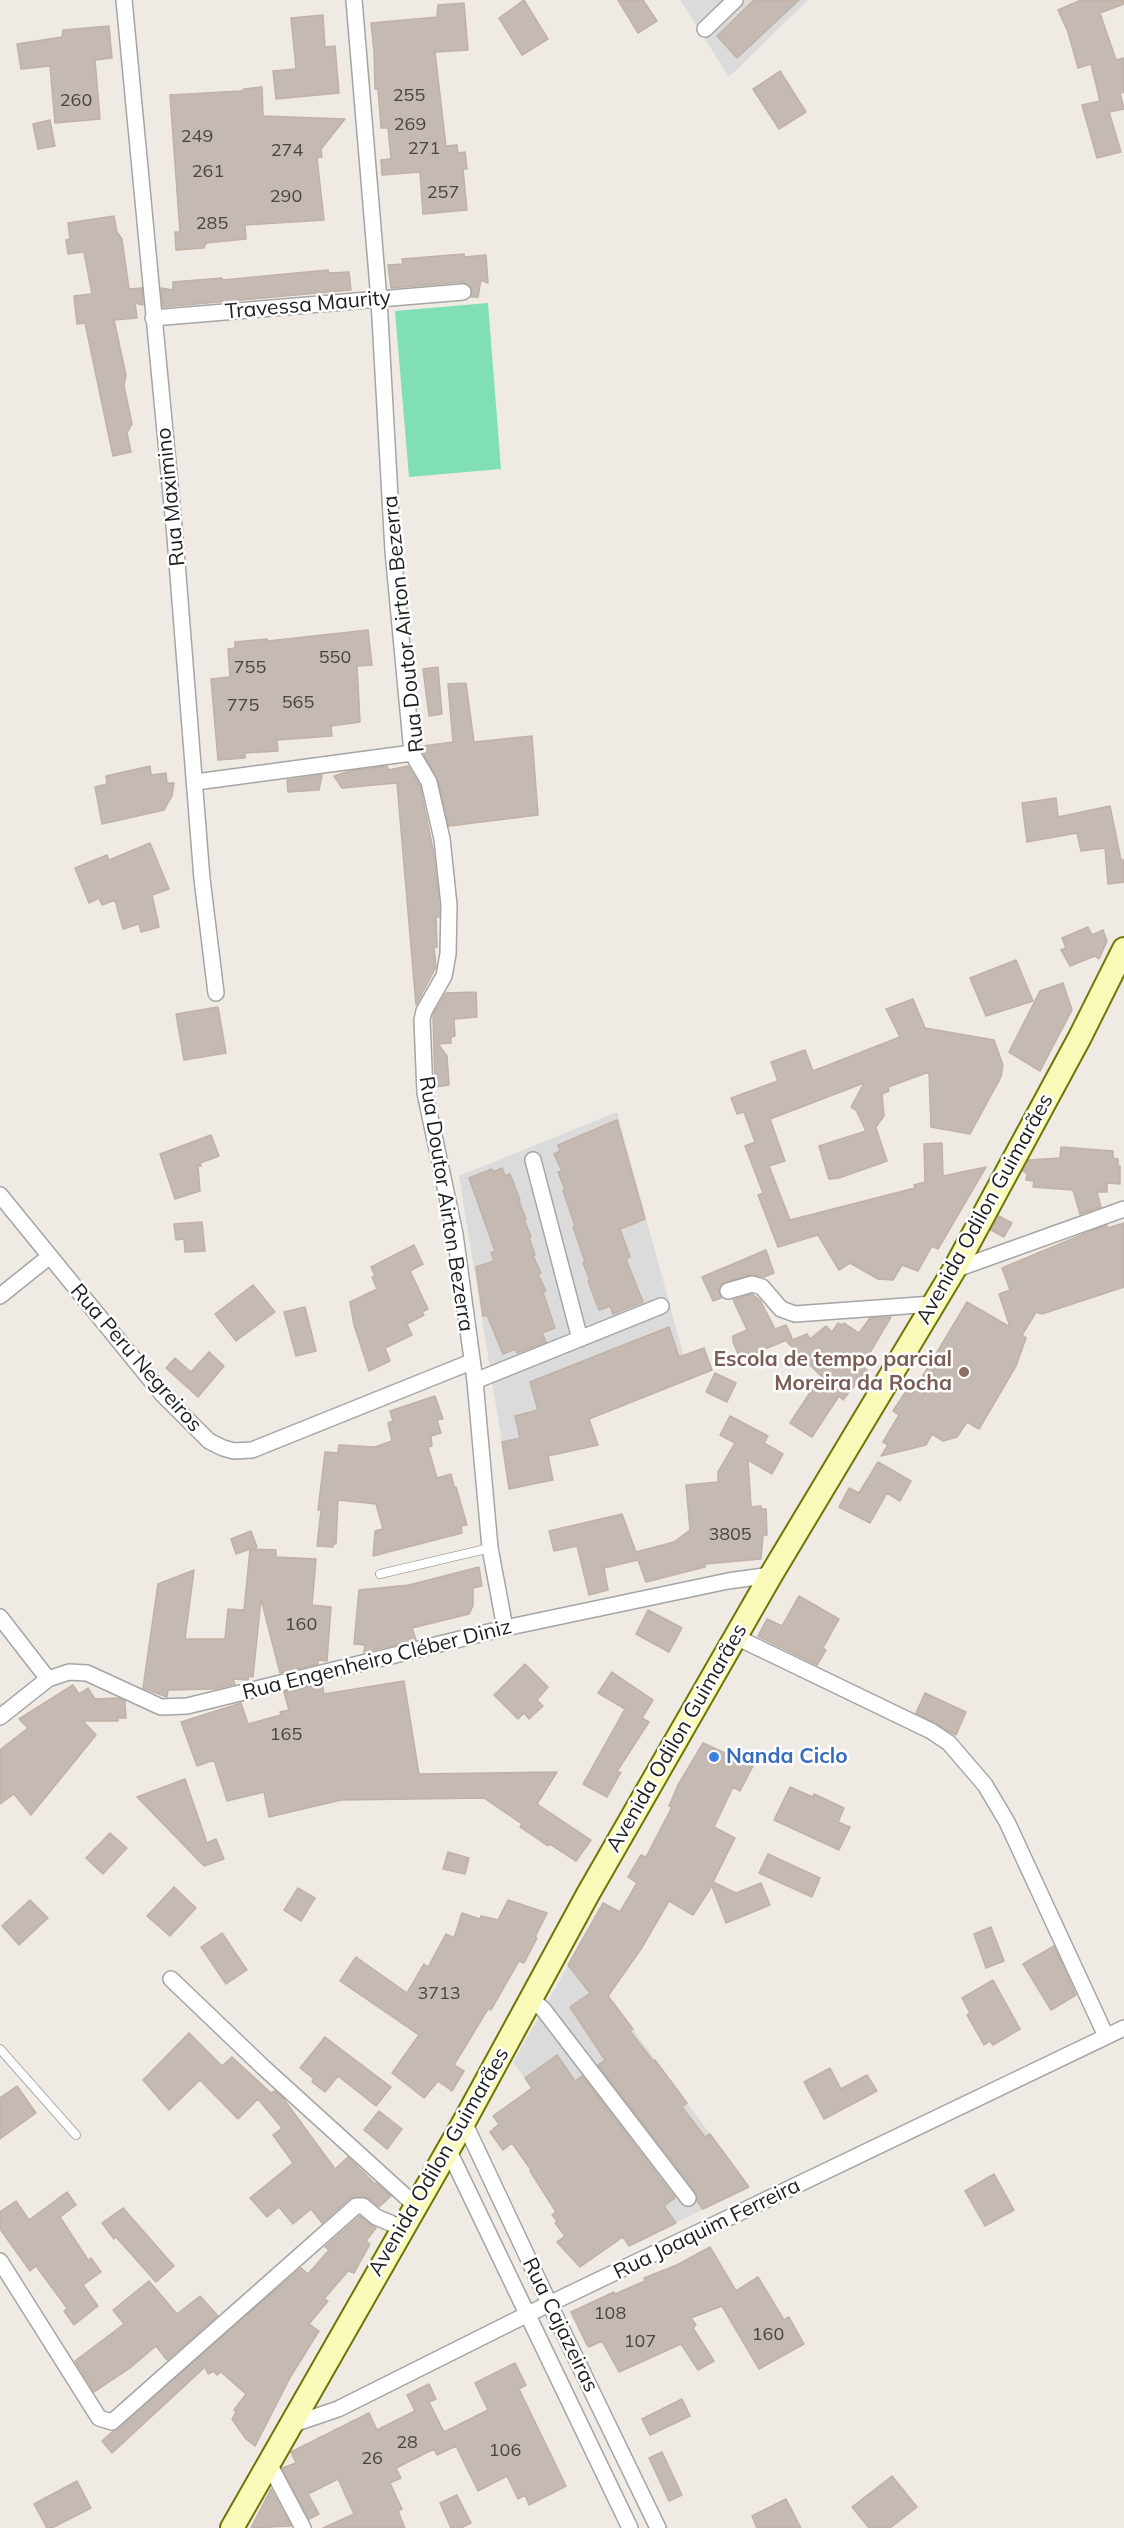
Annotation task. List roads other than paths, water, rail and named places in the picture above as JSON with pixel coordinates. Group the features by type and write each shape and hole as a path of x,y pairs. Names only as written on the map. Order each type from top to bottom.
{"street":[{"name":"Rua Maximino","path":"124,0 196,782 202,879 216,993"},
{"name":"Rua Doutor Airton Bezerra","path":"354,0 379,300 393,551 412,753 429,782 442,839 449,905 448,954 444,976 424,1011 422,1020 425,1093 455,1234 475,1381 490,1548 505,1628"},
{"path":"705,29 735,0"},
{"name":"Travessa Maurity","path":"153,318 463,292"},
{"path":"196,782 412,753"},
{"name":"Avenida Odilon Guimarães","path":"232,2528 288,2426 464,2122 588,1894 771,1575 954,1270 1080,1037 1124,949"},
{"path":"533,1160 580,1339"},
{"name":"Rua Peru Negreiros","path":"0,1195 163,1395 209,1441 224,1449 252,1450 471,1362"},
{"path":"954,1270 1124,1209"},
{"path":"0,1296 50,1256"},
{"path":"728,1290 752,1284 762,1287 782,1309 795,1314 933,1304"},
{"path":"475,1381 661,1306"},
{"name":"Rua Engenheiro Cléber Diniz","path":"0,1717 48,1679 69,1672 87,1673 143,1700 161,1707 172,1708 505,1628 728,1581 771,1575"},
{"path":"0,1617 48,1679"},
{"path":"736,1637 931,1731 949,1743 985,1785 1007,1822 1106,2036"},
{"path":"171,1979 263,2067 415,2205"},
{"path":"531,1999 543,2009 688,2198"},
{"name":"Rua Joaquim Ferreira","path":"288,2426 338,2409 526,2315 1124,2028"},
{"name":"Rua Cajazeiras","path":"464,2122 658,2528"},
{"name":"Rua Cajazeiras","path":"448,2149 630,2528"},
{"path":"0,2261 99,2418 112,2422 356,2206 363,2206 376,2217 402,2228"},
{"path":"268,2462 303,2528"}],"lane":[{"path":"380,1574 490,1548"},
{"path":"0,2049 75,2135"}],"place":[{"name":"Escola de tempo parcial Moreira da Rocha","path":"964,1372"},
{"name":"Nanda Ciclo","path":"714,1757"}]}
